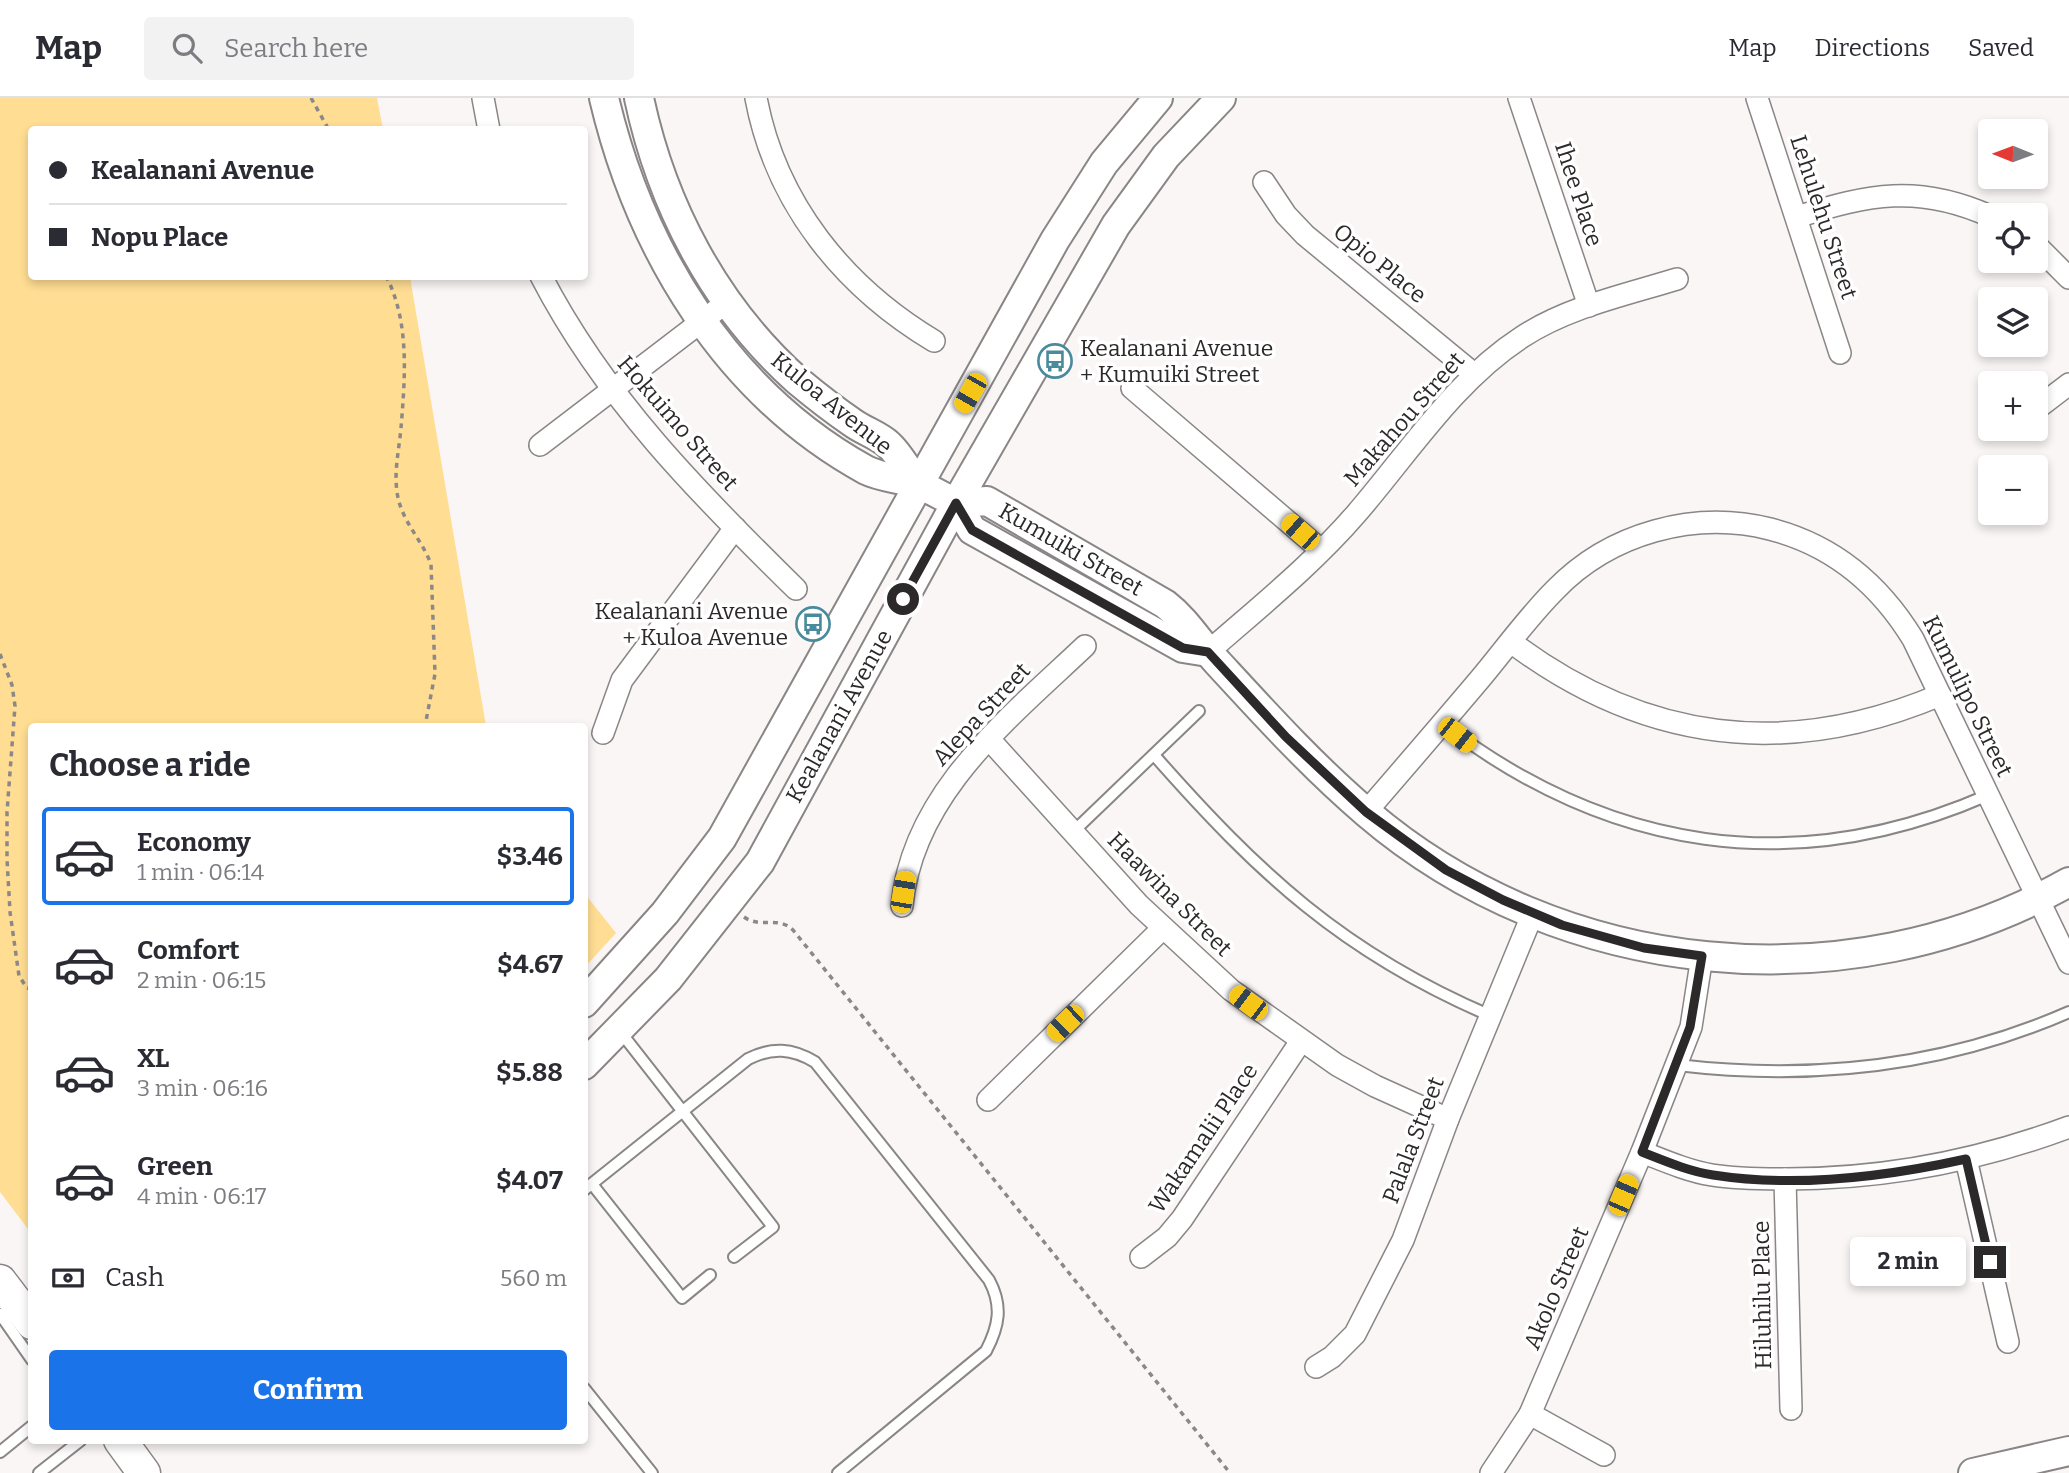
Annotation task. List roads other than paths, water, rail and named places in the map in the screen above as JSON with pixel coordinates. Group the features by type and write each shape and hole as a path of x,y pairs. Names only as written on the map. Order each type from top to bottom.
{"main road":[{"path":"0,1281 28,1319"},
{"path":"123,1444 144,1473"}],"street":[{"path":"483,98 488,126"},
{"name":"Kuloa Avenue","path":"604,98 613,135 640,213 658,250 701,321 749,378 804,428 866,470 917,484 956,503"},
{"name":"Kuloa Avenue","path":"639,98 656,164 670,200 686,236 727,302 797,380 852,423 889,445 917,484"},
{"path":"756,98 774,159 799,211 817,238 844,270 882,306 934,341"},
{"name":"Kealanani Avenue","path":"588,999 666,913 722,838 917,484 1078,201 1111,154 1158,98"},
{"name":"Kealanani Avenue","path":"588,1061 668,979 729,905 760,862 956,503 1116,225 1166,156 1221,98"},
{"name":"Ihee Place","path":"1519,98 1589,306"},
{"name":"Lehulehu Street","path":"1757,98 1840,353"},
{"name":"Opio Place","path":"1264,182 1286,215 1305,235 1474,374"},
{"path":"1797,217 1849,200 1900,195 1950,201 1978,212"},
{"path":"2048,255 2066,270"},
{"name":"Makahou Street","path":"1208,652 1321,550 1353,517 1474,374 1525,335 1589,306 1677,279"},
{"name":"Hokuimo Street","path":"543,280 578,342 653,441 796,589"},
{"path":"540,445 611,388 727,302"},
{"path":"2048,400 2069,384"},
{"path":"1132,388 1321,550"},
{"name":"Kumuiki Street","path":"956,503 987,501 1165,604 1184,620 1208,652 1286,737 1366,812 1446,870 1533,913 1602,938 1644,948 1702,956 1772,960 1857,954 1938,937 1977,924 2069,882"},
{"name":"Kumulipo Street","path":"1366,812 1556,589 1584,565 1615,546 1661,529 1709,522 1770,529 1805,541 1848,565 1868,581 1900,619 1940,695 2069,963"},
{"path":"603,733 622,680 735,528"},
{"path":"1511,642 1565,679 1594,695 1656,718 1720,731 1784,733 1848,726 1890,715 1940,695"},
{"name":"Alepa Street","path":"902,906 912,855 942,797 964,766 989,739 1085,646"},
{"name":"Haawina Street","path":"989,739 1162,929 1231,990 1301,1041 1375,1086 1448,1119"},
{"name":"Palala Street","path":"1316,1367 1346,1344 1362,1324 1403,1240 1448,1119 1533,913"},
{"path":"988,1100 1162,929"},
{"name":"Akolo Street","path":"1491,1473 1530,1414 1642,1152 1690,1027 1702,956"},
{"name":"Wakamalii Place","path":"1140,1257 1167,1237 1182,1219 1301,1041"},
{"path":"1642,1152 1678,1166 1713,1175 1785,1179 1885,1174 1966,1159 2020,1145 2069,1127"},
{"path":"1966,1159 2008,1342"},
{"name":"Hiluhilu Place","path":"1785,1179 1791,1409"},
{"path":"1530,1414 1604,1455"},
{"path":"1973,1473 2069,1451"}],"lane":[{"path":"1073,832 1199,711"},
{"path":"1442,723 1505,767 1573,803 1646,828 1721,841 1800,843 1838,840 1915,823 1988,795"},
{"path":"1154,755 1220,830 1280,887 1312,913 1405,975 1435,992 1491,1016"},
{"path":"1677,1065 1722,1070 1810,1073 1895,1064 1974,1046 2069,1012"},
{"path":"619,1030 773,1227 734,1257"},
{"path":"710,1275 681,1298 588,1187 748,1059 764,1051 783,1049 808,1058 815,1062 989,1280 998,1297 996,1331 986,1351 838,1473"},
{"path":"0,1314 28,1351"},
{"path":"588,1393 652,1473"},
{"path":"0,1451 28,1430"},
{"path":"39,1473 75,1444"}],"place":[{"name":"Kealanani Avenue + Kumuiki Street","path":"1055,361"},
{"name":"Kealanani Avenue + Kuloa Avenue","path":"813,624"}]}
